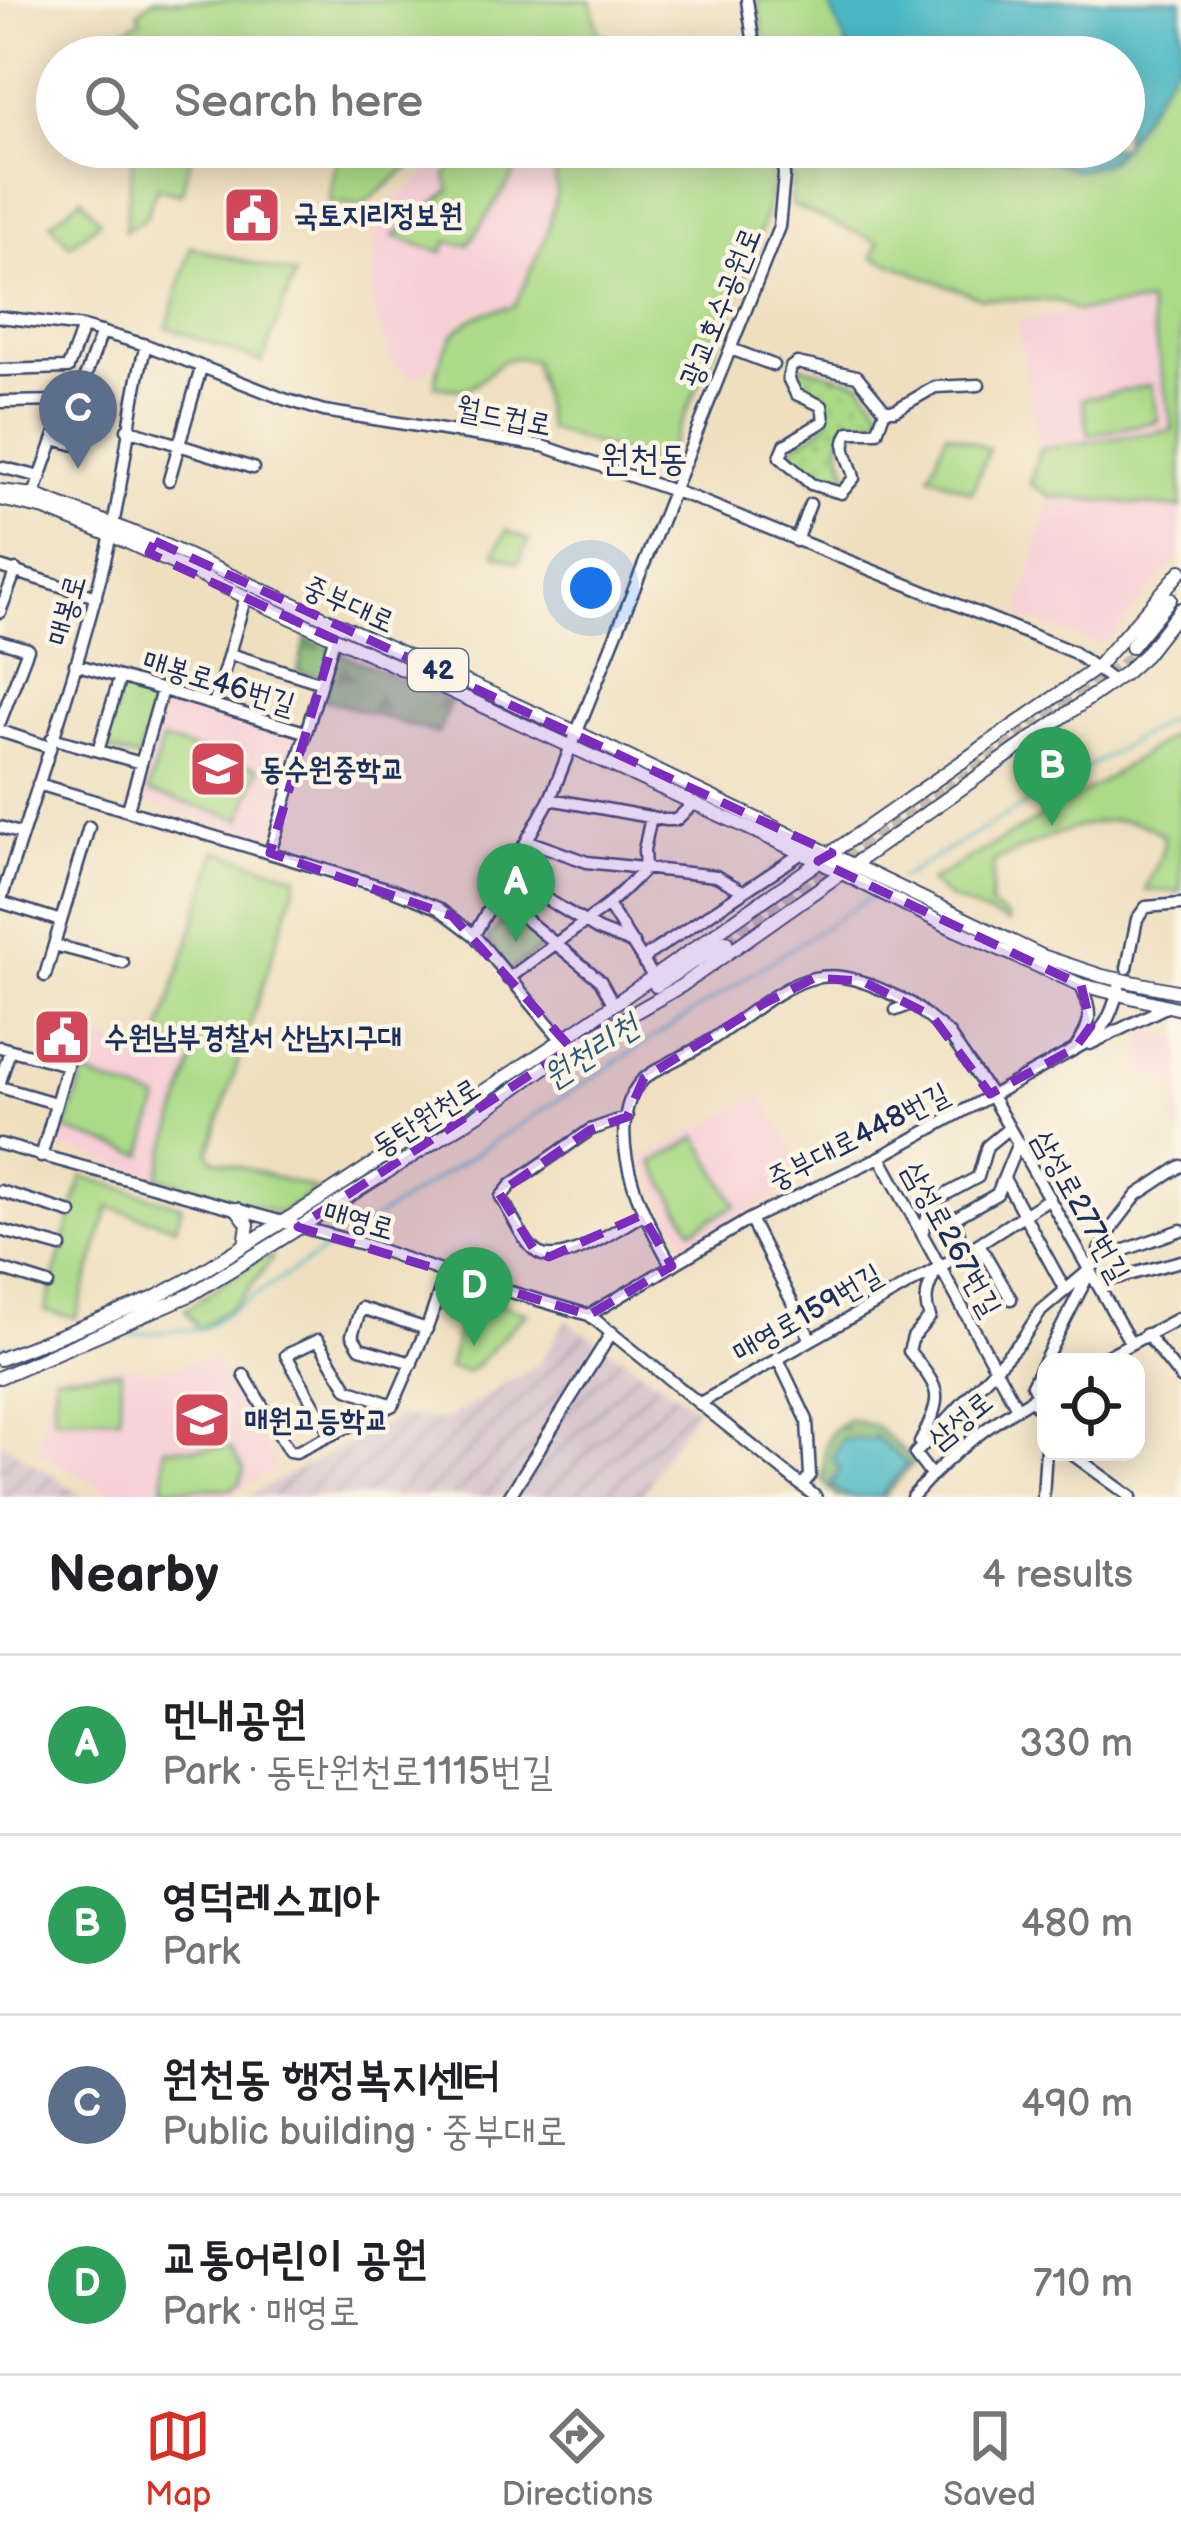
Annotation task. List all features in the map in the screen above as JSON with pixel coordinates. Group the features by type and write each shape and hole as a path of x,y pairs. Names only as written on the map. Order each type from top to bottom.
{"main road":[{"name":"중부대로","path":"0,495 112,530"},
{"name":"중부대로","path":"0,495 34,495 576,732 832,853 855,871"},
{"name":"중부대로","path":"152,547 245,599 818,861 855,871"},
{"name":"동탄원천로","path":"0,1376 190,1294 482,1112 614,1005 1095,669 1181,572"},
{"path":"1181,583 1135,650 1181,597"},
{"name":"동탄원천로","path":"0,1359 170,1290 566,1044 681,986 855,871 1113,681 1145,655 1181,609"},
{"name":"42","path":"855,871 914,893 1042,956 1181,995"},
{"name":"42","path":"855,871 899,902 1081,985 1175,1007"},
{"path":"566,1044 728,944"},
{"path":"1151,1002 1157,994 1181,995"},
{"path":"237,1209 248,1223 245,1245"}],"street":[{"path":"747,0 753,36"},
{"name":"광교호수공원로","path":"473,935 550,799 779,227 783,168"},
{"name":"월드컵로","path":"0,317 102,332 324,411 542,446 673,490 1072,652 1113,681"},
{"path":"0,370 68,368 83,327"},
{"path":"0,402 67,401 78,396 102,332"},
{"name":"매봉로","path":"0,902 96,597 146,345"},
{"path":"731,349 773,365"},
{"path":"797,363 857,376 885,410 877,432 849,432 844,441 854,478 841,493 811,484 780,457 785,445 824,421 822,406 796,394 788,378 797,363"},
{"path":"169,480 201,368"},
{"path":"885,410 895,410 934,387 979,385"},
{"path":"34,495 67,401"},
{"path":"127,429 253,468"},
{"path":"54,439 80,446"},
{"path":"0,466 41,476"},
{"path":"796,541 811,504"},
{"path":"0,567 96,597"},
{"path":"0,612 16,570"},
{"path":"214,705 245,599"},
{"path":"270,853 334,640"},
{"path":"0,641 28,649 0,727 142,763"},
{"path":"230,655 319,682"},
{"name":"매봉로46번길","path":"75,664 305,732"},
{"name":"매봉로46번길","path":"98,751 120,677"},
{"path":"128,809 162,690"},
{"path":"38,784 438,908 473,935 566,1044"},
{"path":"550,799 676,820 694,803"},
{"path":"508,979 608,905 645,869 651,817"},
{"path":"0,827 22,834"},
{"path":"45,976 89,827"},
{"path":"528,842 587,862 716,876 743,891"},
{"path":"645,960 802,853"},
{"path":"508,876 585,922 634,944"},
{"path":"497,896 600,980 614,1005"},
{"path":"0,902 61,920"},
{"name":"중부대로448번길","path":"589,1315 750,1219 880,1157 1099,1035 1110,1018 1137,919 1146,907 1181,904"},
{"path":"608,905 654,978"},
{"path":"54,945 123,963"},
{"name":"삼성로277번길","path":"627,1117 628,1102 644,1078 712,1040 763,1004 814,978 862,981 912,1004 948,1033 990,1094 1130,1342"},
{"path":"1075,1048 1091,1026 1081,985"},
{"path":"896,1010 912,1004"},
{"path":"1075,1048 1103,1041 1175,1007"},
{"path":"41,1156 67,1065 5,1048 0,1084 55,1103"},
{"path":"642,1215 564,1258 549,1257 535,1251 502,1197 590,1130 627,1117 632,1186 642,1215 671,1266"},
{"path":"922,1234 932,1202 978,1177 987,1146 1009,1128"},
{"path":"964,1253 955,1218 997,1194 1018,1143"},
{"name":"매영로","path":"0,1144 366,1245 589,1315 817,1497"},
{"name":"삼성로267번길","path":"880,1157 1016,1406"},
{"path":"1048,1353 1099,1250 1137,1195 1181,1166"},
{"path":"1005,1180 1064,1288"},
{"path":"0,1191 71,1213"},
{"name":"매영로159번길","path":"700,1402 964,1253 1050,1198"},
{"path":"750,1219 810,1338"},
{"path":"0,1230 61,1247"},
{"path":"1099,1250 1122,1251 1181,1230"},
{"path":"979,1244 1011,1299"},
{"path":"1098,1283 1181,1261"},
{"path":"915,1454 937,1402 935,1382 909,1351 913,1337 930,1317 926,1292 939,1265"},
{"path":"0,1269 48,1284"},
{"path":"915,1454 996,1369 1041,1311 1090,1270"},
{"path":"244,1375 289,1451 296,1452 393,1405 446,1273"},
{"path":"412,1364 360,1348 352,1335 361,1308 427,1329"},
{"path":"1111,1353 1181,1317"},
{"path":"509,1497 612,1332"},
{"path":"1146,1334 1181,1378"},
{"path":"331,1435 286,1355 318,1340 348,1389 393,1405"},
{"path":"777,1357 807,1420 811,1476 802,1485"},
{"name":"삼성로","path":"912,1497 993,1420 1037,1396"},
{"path":"915,1454 931,1475"},
{"path":"1043,1497 1045,1461"},
{"path":"1081,1461 1131,1497"}],"highlighted area":[{"path":"155,541 832,853 818,861 1081,985 1091,1026 1075,1048 990,1094 932,1016 862,981 814,978 763,1004 644,1078 627,1117 590,1130 499,1193 535,1251 549,1257 642,1215 672,1266 589,1315 298,1227 571,1048 452,916 270,853 334,639 149,553"}],"shaded area":[{"path":"432,168 554,168 557,193 547,234 512,306 490,307 465,318 445,341 439,364 414,377 391,365 370,299 379,213"},
{"path":"1148,302 1173,430 1039,449 1017,321"},
{"path":"1050,496 1181,508 1181,554 1108,641 1097,644 1019,616"},
{"name":"동수원중학교","path":"166,698 297,737 269,841 138,801"},
{"path":"1145,1030 1181,1036 1181,1129 1173,1127 1171,1120 1177,1087 1172,1081 1138,1073"},
{"path":"80,1033 191,1067 158,1177 50,1144"},
{"path":"762,1095 809,1177 686,1248 642,1159"},
{"path":"566,1320 697,1408 659,1463 643,1497 246,1497 400,1416 445,1421 540,1363"},
{"path":"214,1356 277,1468 227,1497 117,1497 37,1451 52,1373 126,1365 153,1372"},
{"path":"0,1441 85,1497 0,1497"}],"green space":[{"path":"153,0 591,0 599,36 123,36 120,32 141,20 138,12"},
{"path":"758,0 1181,0 1181,508 1050,496 1030,484 1039,449 1173,430 1148,303 1077,311 1058,301 980,298 873,257 879,242 791,205 792,168 1145,168 1145,36 763,36"},
{"path":"132,168 188,168 181,194 157,188 145,219 125,230"},
{"path":"335,168 408,168 363,205 329,202"},
{"path":"452,168 507,168 515,173 468,245 447,242 442,253 394,236 450,190 446,175"},
{"path":"554,168 770,168 764,220 734,305 667,455 651,462 548,429 534,362 507,359 465,389 435,386 443,353 458,330 482,314 514,307 547,234 557,191"},
{"path":"81,198 100,221 70,246 51,223"},
{"path":"191,247 295,275 262,362 167,327"},
{"path":"801,366 860,382 882,410 873,428 850,427 842,433 840,450 849,476 842,487 811,477 787,456 828,418 824,402 796,382 795,369"},
{"path":"1151,385 1158,421 1089,435 1082,399"},
{"path":"947,432 989,449 972,492 930,475"},
{"path":"506,530 529,541 518,563 495,553"},
{"path":"306,638 451,702 438,734 319,698 324,679 298,671"},
{"path":"123,682 158,692 138,759 103,748"},
{"path":"1181,729 1181,892 1146,890 1164,837 1146,825 1125,821 1057,834 994,862 990,906 1009,923 950,899 929,882 1097,785"},
{"path":"162,740 259,768 242,819 148,792"},
{"path":"217,851 298,876 209,1152 213,1159 316,1189 281,1214 158,1177 195,1055 157,1043"},
{"path":"510,913 546,944 509,972 487,939"},
{"path":"84,1075 159,1100 143,1155 65,1130"},
{"path":"698,1137 736,1205 692,1230 653,1163"},
{"path":"82,1176 182,1206 176,1227 109,1207 76,1318 45,1311"},
{"path":"263,1256 273,1258 239,1301 199,1329 185,1310"},
{"path":"468,1295 527,1313 468,1372 448,1368"},
{"path":"121,1371 120,1417 54,1418 55,1375"},
{"path":"851,1419 875,1426 911,1458 913,1463 884,1497 879,1497 906,1465 871,1441 842,1439 833,1458 840,1469 831,1485 850,1497 837,1497 823,1481 829,1437"},
{"path":"164,1448 231,1448 244,1469 240,1483 231,1489 164,1488"}],"water":[{"path":"827,0 1181,0 1181,55 1145,111 1145,36 843,36"},
{"path":"874,1436 907,1464 879,1497 850,1497 831,1486 840,1469 833,1458 842,1439 871,1440"}],"waterway":[{"name":"원천리천","path":"899,879 1181,712"},
{"name":"원천리천","path":"350,1235 875,894"},
{"name":"원천리천","path":"107,1337 204,1328 336,1243"},
{"name":"원천리천","path":"0,1347 20,1345"}],"tunnel":[{"path":"946,792 1139,652"},
{"path":"726,941 951,780"}],"place":[{"name":"국토지리정보원","path":"252,215"},
{"name":"원천동 행정복지센터","path":"78,469"},
{"name":"동수원중학교","path":"218,769"},
{"name":"영덕레스피아","path":"1052,826"},
{"name":"먼내공원","path":"516,942"},
{"name":"수원남부경찰서 산남지구대","path":"62,1037"},
{"name":"교통어린이 공원","path":"474,1346"},
{"name":"매원고등학교","path":"202,1420"}],"district":[{"name":"원천동","path":"644,457"}]}
